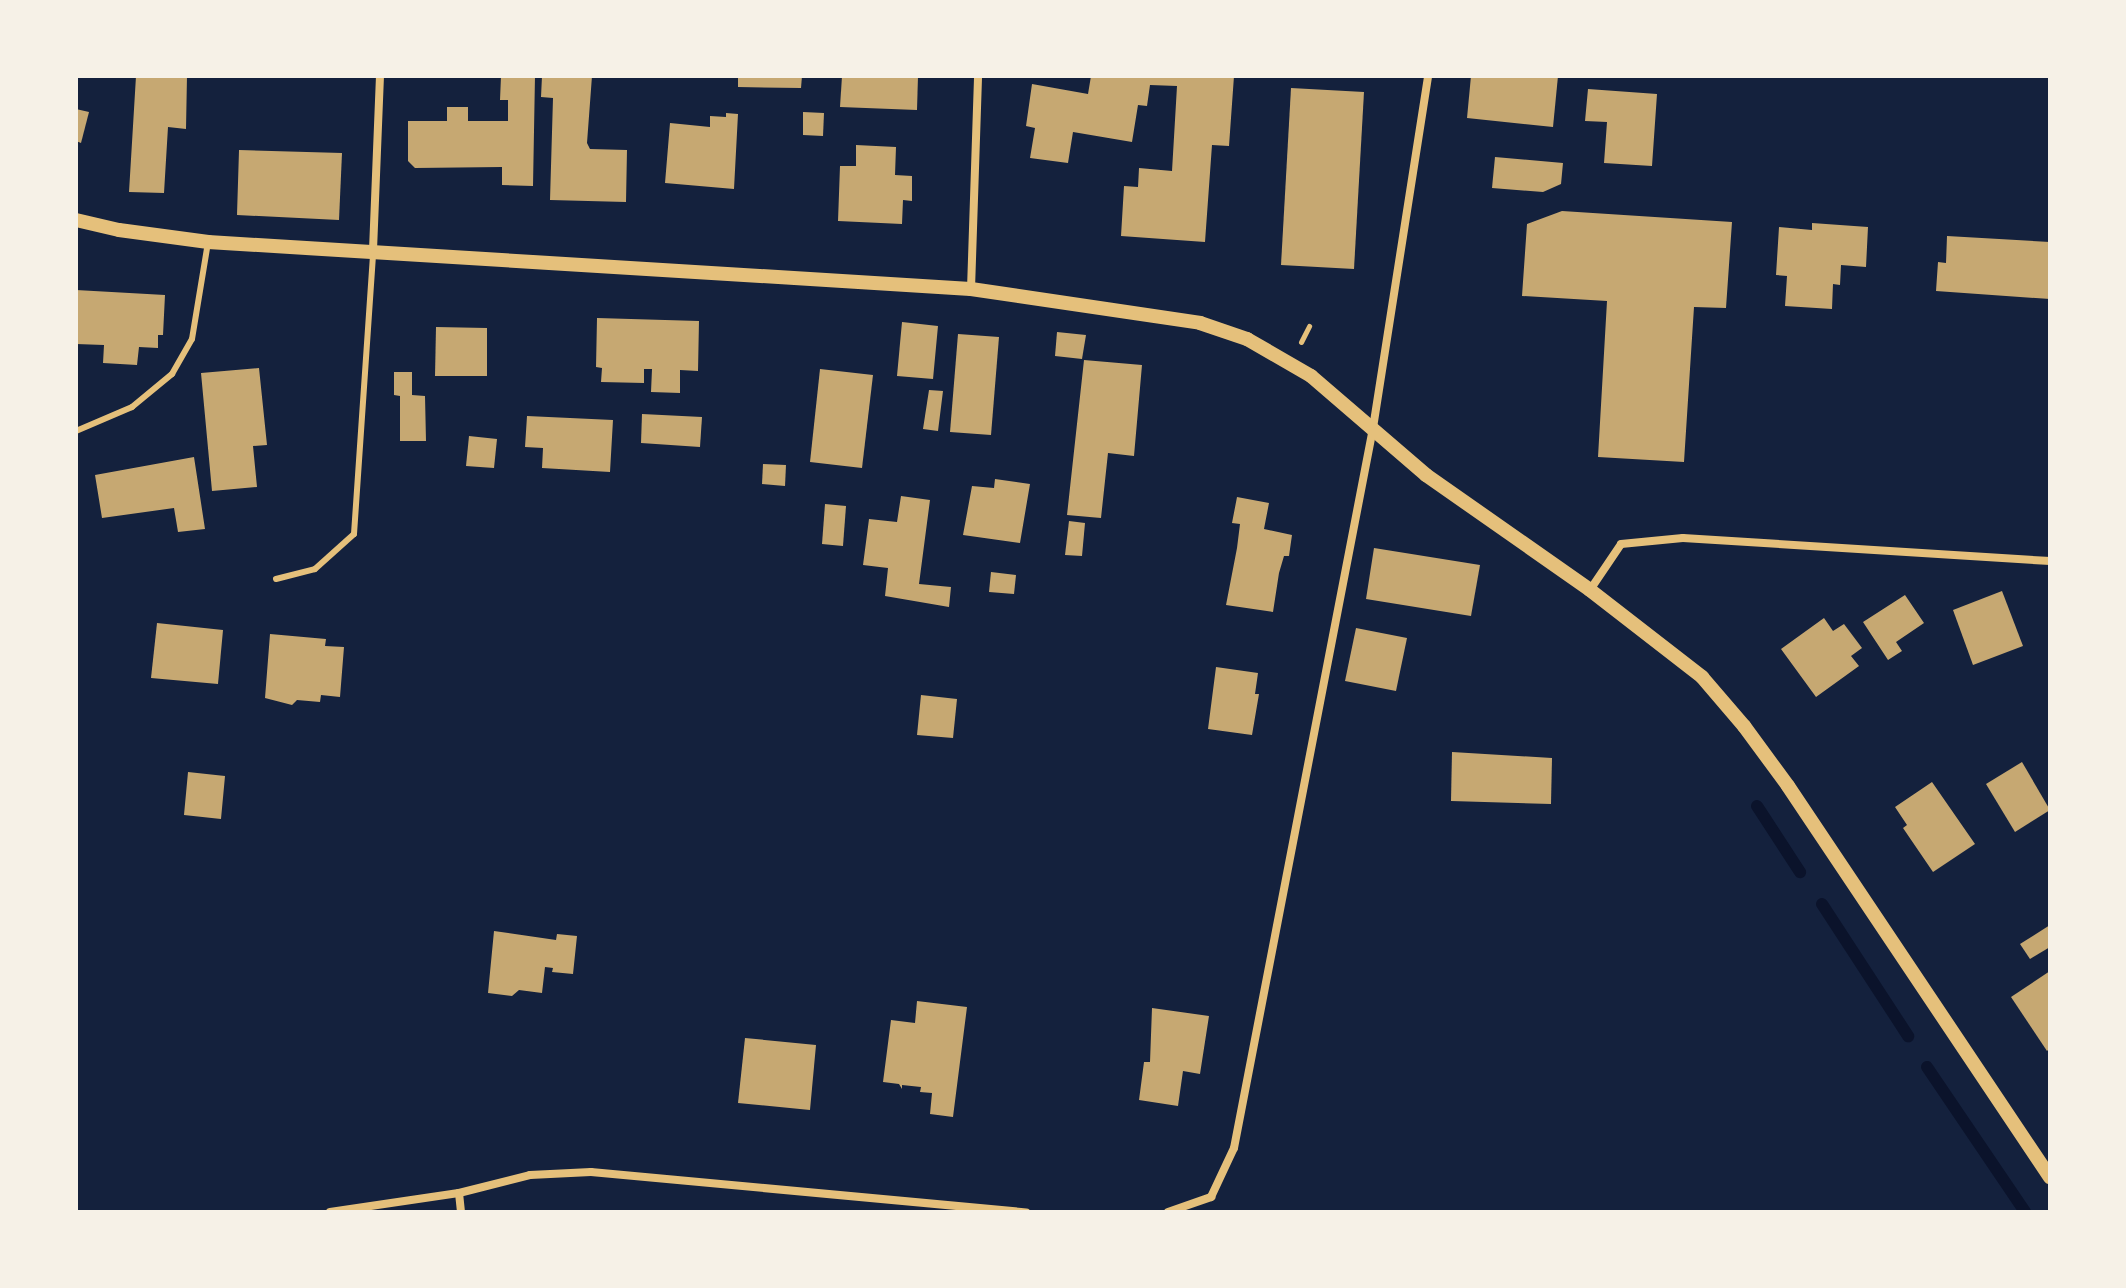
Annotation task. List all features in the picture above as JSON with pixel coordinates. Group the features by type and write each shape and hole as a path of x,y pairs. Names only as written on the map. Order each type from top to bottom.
{"street":[{"path":"373,250 380,76"},
{"path":"971,289 978,76"},
{"path":"1168,1212 1211,1197 1234,1148 1373,428 1428,76"},
{"path":"76,220 119,230 208,242 971,289 1200,323 1284,358 1339,397 1426,475 1590,590 1702,677 1744,726 1788,786 2050,1177"},
{"path":"1590,590 1621,544 1683,538 2050,561"},
{"path":"330,1212 459,1193 530,1175 591,1172 1026,1212"},
{"path":"459,1193 461,1212"}],"lane":[{"path":"76,431 132,407 172,374 192,339 208,242"},
{"path":"276,579 315,569 354,534 373,250"}],"path":[{"path":"1299,346 1309,326"}],"building":[{"path":"136,76 187,76 186,129 168,127 164,193 129,192"},
{"path":"501,76 535,76 533,186 502,185 502,167 415,168 408,161 408,121 447,121 447,107 468,107 468,121 508,121 508,100 500,100"},
{"path":"542,76 592,76 587,143 590,149 627,150 626,202 550,200 553,98 541,97"},
{"path":"738,76 802,76 801,88 738,87"},
{"path":"842,76 918,76 917,110 840,107"},
{"path":"1091,76 1234,76 1229,146 1212,145 1205,242 1121,236 1124,186 1138,187 1139,168 1172,171 1177,86 1150,85 1147,106 1138,105 1132,142 1073,132 1068,163 1030,158 1035,128 1026,126 1032,84 1088,94"},
{"path":"1471,76 1558,76 1553,127 1467,118"},
{"path":"1291,88 1364,92 1354,269 1281,265"},
{"path":"1588,89 1657,94 1652,166 1604,163 1607,122 1585,121"},
{"path":"76,109 89,112 81,143 76,141"},
{"path":"803,112 824,113 823,136 803,135"},
{"path":"726,113 738,114 734,189 665,183 670,123 710,127 710,116 726,117"},
{"path":"856,145 896,147 895,175 912,176 912,201 903,200 902,224 838,221 840,166 856,166"},
{"path":"239,150 342,153 339,220 237,215"},
{"path":"1495,157 1563,163 1561,184 1543,192 1492,188"},
{"path":"1562,211 1732,222 1726,308 1694,307 1684,462 1598,457 1607,301 1522,296 1527,224"},
{"path":"1812,223 1868,227 1866,267 1841,265 1840,285 1833,284 1832,309 1785,306 1787,276 1776,275 1779,227 1812,230"},
{"path":"1947,236 2050,242 2050,299 1936,291 1938,262 1946,263"},
{"path":"76,290 165,295 163,335 158,335 158,348 139,347 137,365 103,363 104,345 76,344"},
{"path":"597,318 699,321 698,371 680,370 680,393 651,392 652,369 644,369 644,383 601,382 602,368 596,367"},
{"path":"902,322 938,326 933,379 897,376"},
{"path":"436,327 487,328 487,376 435,376"},
{"path":"1057,332 1086,335 1082,359 1055,356"},
{"path":"958,334 999,337 991,435 950,432"},
{"path":"1084,360 1142,365 1134,456 1108,453 1101,518 1067,515"},
{"path":"259,368 267,445 253,446 257,487 212,491 201,373"},
{"path":"820,369 873,375 862,468 810,462"},
{"path":"394,372 412,372 412,395 425,396 426,441 400,441 400,396 394,395"},
{"path":"929,390 943,391 938,431 923,429"},
{"path":"642,414 702,417 700,447 641,443"},
{"path":"527,416 613,420 610,472 542,468 543,448 525,447"},
{"path":"469,436 497,439 494,468 466,466"},
{"path":"194,457 205,529 178,532 174,508 102,518 95,475"},
{"path":"763,464 786,465 785,486 762,484"},
{"path":"995,479 1030,484 1020,543 963,535 972,486 994,488"},
{"path":"901,496 930,500 919,584 951,587 949,607 885,596 888,568 863,565 869,519 897,522"},
{"path":"1237,497 1269,503 1264,529 1292,535 1289,556 1284,556 1279,573 1273,612 1226,605 1240,524 1232,523"},
{"path":"825,504 846,506 843,546 822,544"},
{"path":"1069,521 1085,523 1082,556 1065,555"},
{"path":"1374,548 1480,565 1471,616 1366,599"},
{"path":"991,572 1016,575 1014,594 989,592"},
{"path":"2002,591 2023,646 1973,665 1953,610"},
{"path":"1905,595 1924,623 1896,642 1902,651 1888,660 1863,622"},
{"path":"1824,618 1833,631 1844,624 1862,648 1851,656 1859,666 1816,697 1781,649"},
{"path":"157,623 223,630 218,684 151,678"},
{"path":"1356,628 1407,638 1396,691 1345,681"},
{"path":"270,634 326,639 325,646 344,647 340,697 321,695 320,702 297,700 292,705 265,698"},
{"path":"1216,667 1258,673 1255,694 1259,694 1252,735 1208,729"},
{"path":"921,695 957,699 953,738 917,735"},
{"path":"1452,752 1552,758 1551,804 1451,801"},
{"path":"2022,762 2050,810 2015,832 1986,784"},
{"path":"188,772 225,776 221,819 184,815"},
{"path":"1932,782 1975,844 1933,872 1903,828 1907,825 1895,807"},
{"path":"2050,925 2050,947 2030,959 2020,944"},
{"path":"494,931 556,940 557,934 577,936 573,974 552,972 553,968 545,967 542,993 519,990 512,996 488,993"},
{"path":"2050,971 2050,1048 2047,1051 2011,997"},
{"path":"917,1001 967,1007 953,1117 930,1114 932,1093 920,1092 921,1087 902,1085 902,1089 899,1084 883,1082 891,1020 915,1023"},
{"path":"1152,1008 1209,1016 1200,1074 1183,1071 1178,1106 1139,1100 1144,1062 1150,1062"},
{"path":"745,1038 816,1045 810,1110 738,1103"}],"waterway":[{"path":"1757,806 1800,872"},
{"path":"1822,904 1908,1036"},
{"path":"1927,1067 2025,1212"}]}
